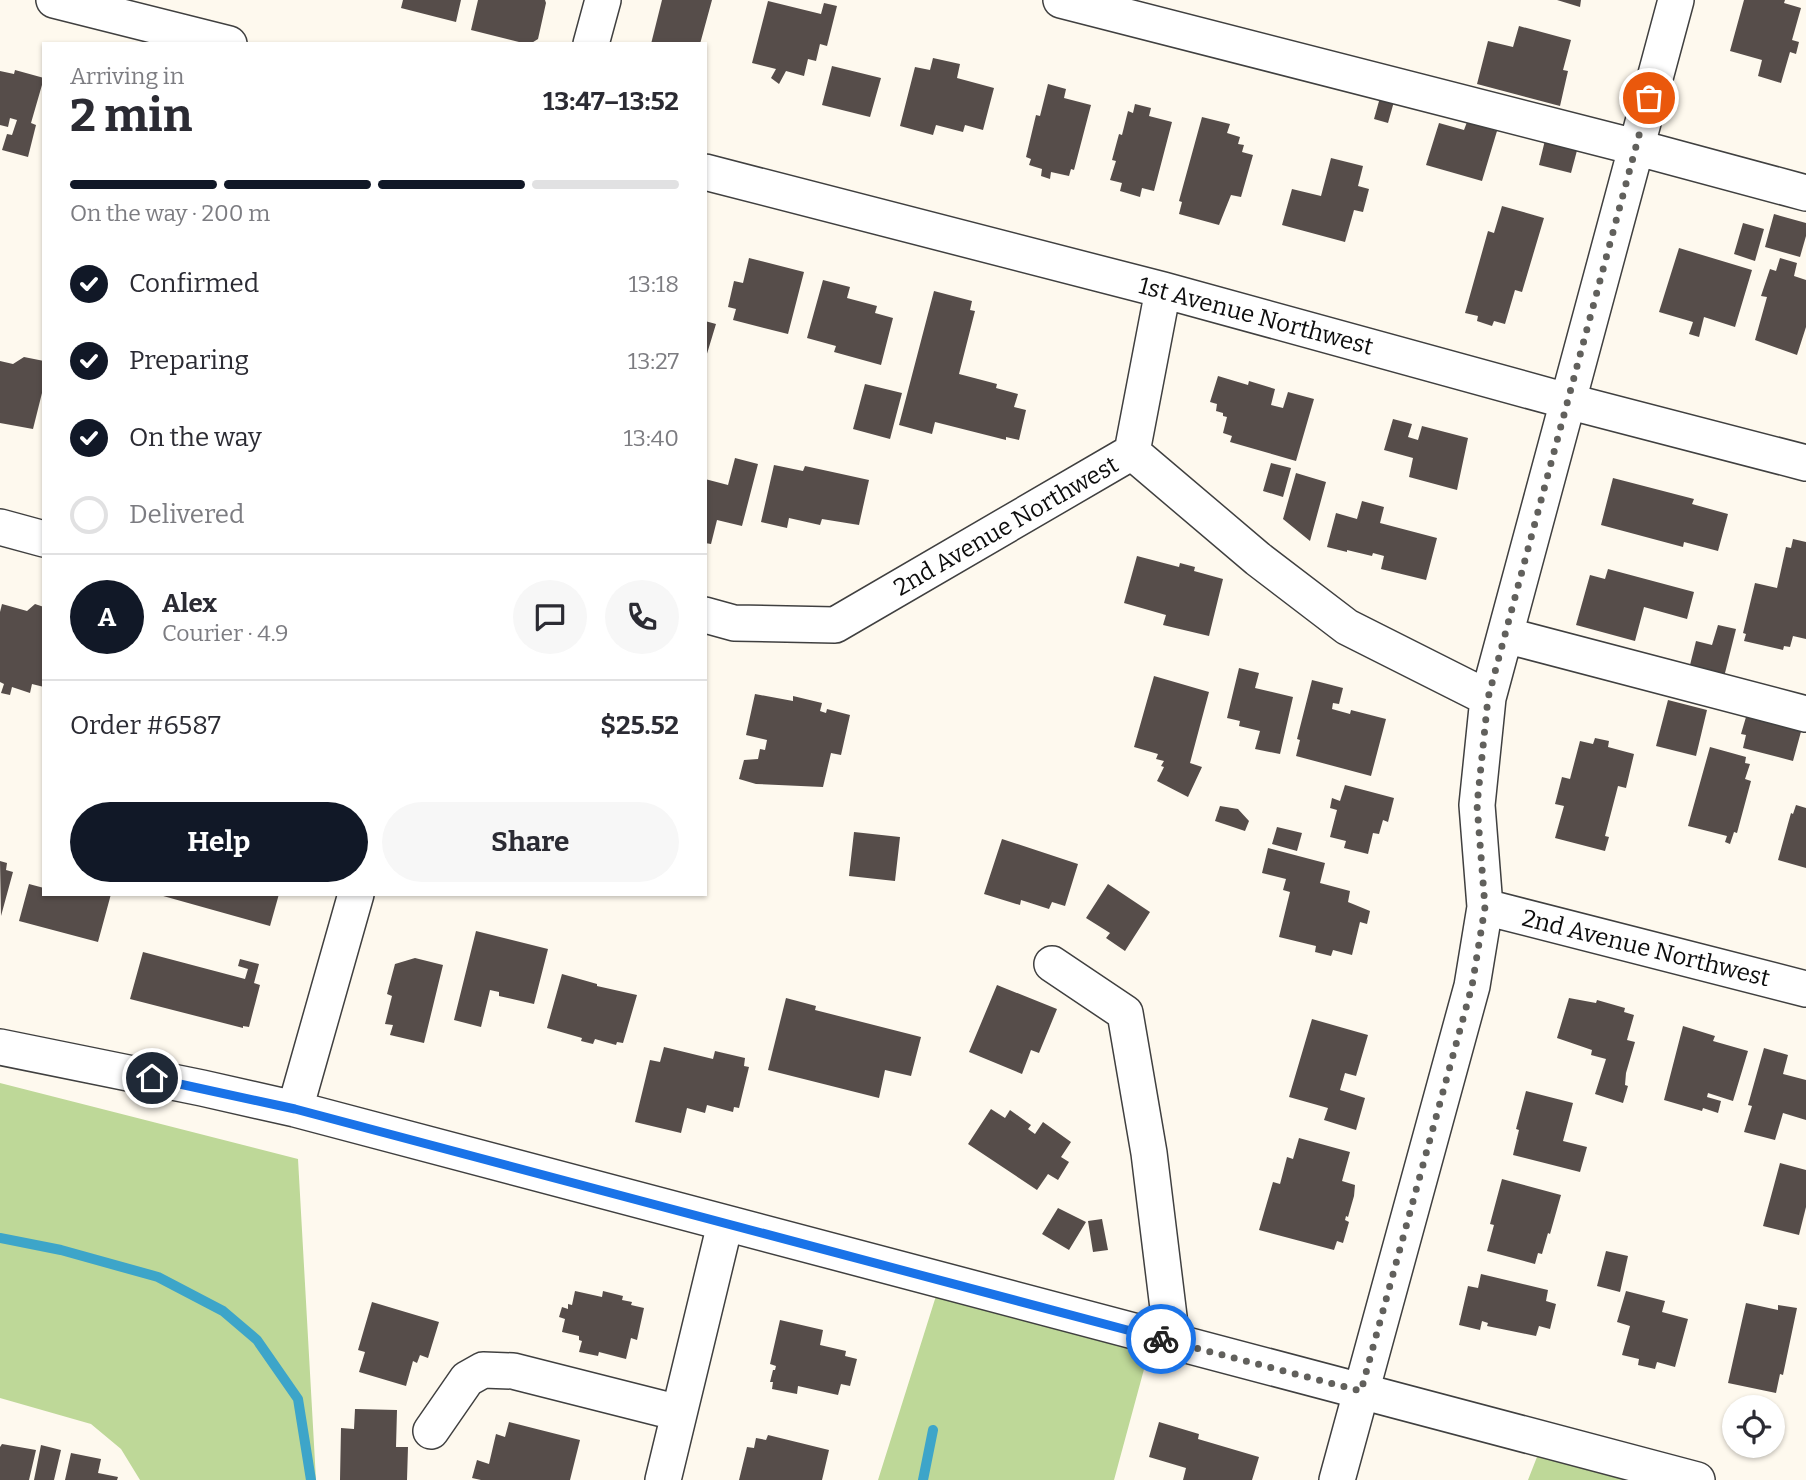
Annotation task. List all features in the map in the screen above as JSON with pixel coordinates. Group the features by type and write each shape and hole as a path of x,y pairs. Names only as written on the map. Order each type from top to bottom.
{"street":[{"path":"54,0 221,42"},
{"path":"592,42 603,0"},
{"path":"1061,0 1806,193"},
{"path":"1337,1480 1472,986 1485,907 1477,805 1488,698 1676,0"},
{"name":"1st Avenue Northwest","path":"707,173 1163,290 1567,401 1806,463"},
{"path":"1132,453 1163,290"},
{"name":"2nd Avenue Northwest","path":"707,616 734,623 835,625 1132,453 1258,559 1347,627 1488,698"},
{"path":"0,527 42,538"},
{"path":"1505,635 1806,714"},
{"path":"295,1109 355,896"},
{"name":"2nd Avenue Northwest","path":"1485,907 1806,989"},
{"path":"1052,964 1125,1013 1149,1153 1172,1341"},
{"path":"0,1047 295,1109 1698,1480"},
{"path":"663,1480 724,1224"},
{"path":"430,1431 467,1379 482,1370 513,1371 679,1413"}],"green space":[{"path":"0,1083 298,1159 316,1480 140,1480 121,1449 91,1424 0,1398"},
{"path":"941,1280 1153,1336 1114,1480 878,1480"},
{"path":"1544,1439 1692,1480 1528,1480"}],"building":[{"path":"403,0 461,0 456,22 401,8"},
{"path":"478,0 545,0 538,39 533,42 519,42 471,30"},
{"path":"662,0 712,0 701,42 652,42"},
{"path":"1557,0 1581,0 1580,7"},
{"path":"1744,0 1785,0 1784,3 1801,8 1792,40 1799,42 1796,54 1790,52 1781,83 1758,76 1762,60 1730,51"},
{"path":"768,1 821,14 824,3 837,6 827,46 820,44 816,61 808,59 804,76 786,71 779,84 771,78 776,69 752,63"},
{"path":"1519,26 1571,40 1563,70 1568,71 1560,106 1477,84 1488,41 1513,47"},
{"path":"933,58 960,64 957,78 994,88 983,130 965,125 963,132 936,125 933,135 900,126 915,67 930,70"},
{"path":"832,66 881,78 870,117 822,105"},
{"path":"15,70 42,77 31,123 36,125 28,157 2,150 7,134 12,135 17,120 10,118 8,127 0,125 0,71 14,74"},
{"path":"1048,84 1066,89 1064,98 1091,105 1074,170 1071,169 1069,176 1051,172 1050,179 1041,176 1042,169 1029,165 1031,159 1026,157 1036,115 1040,116"},
{"path":"1381,94 1395,98 1388,123 1374,119"},
{"path":"1135,104 1151,108 1149,116 1172,122 1154,191 1142,188 1140,197 1120,191 1122,183 1110,180 1116,161 1112,160 1119,134 1122,135 1128,111 1133,113"},
{"path":"1202,117 1230,124 1227,133 1240,137 1238,144 1244,145 1242,152 1253,155 1241,197 1231,195 1219,225 1179,214 1182,202 1179,201"},
{"path":"1467,122 1497,131 1482,181 1426,165 1439,123 1464,130"},
{"path":"1546,136 1579,143 1571,173 1539,165"},
{"path":"1331,158 1363,166 1358,186 1369,189 1363,212 1354,210 1345,242 1282,225 1292,189 1321,196"},
{"path":"1502,206 1544,218 1522,292 1515,290 1505,324 1494,321 1492,326 1477,321 1478,316 1465,313 1488,231 1494,233"},
{"path":"1774,214 1806,223 1806,236 1800,257 1765,247"},
{"path":"1743,223 1764,229 1755,261 1734,254"},
{"path":"1679,248 1752,270 1735,327 1704,317 1699,337 1689,334 1693,322 1659,312"},
{"path":"749,258 804,272 788,334 733,320 736,309 728,307 734,281 743,283"},
{"path":"1780,258 1797,263 1794,276 1806,280 1806,327 1797,355 1755,340 1767,297 1761,296 1770,269 1776,271"},
{"path":"823,280 850,287 847,298 877,306 875,313 893,318 881,365 834,352 836,346 807,338"},
{"path":"934,291 972,301 970,310 975,311 959,374 997,384 996,388 1018,394 1014,407 1026,410 1019,440 1006,437 1006,440 935,422 932,434 899,425"},
{"path":"707,322 716,324 707,354"},
{"path":"24,357 42,361 42,393 33,429 0,423 0,361 13,364"},
{"path":"1218,376 1248,385 1249,381 1275,389 1271,405 1283,408 1288,392 1314,399 1296,461 1230,442 1232,436 1223,433 1227,417 1216,411 1217,404 1210,402"},
{"path":"865,384 902,393 890,439 853,429"},
{"path":"1393,419 1412,424 1408,437 1418,440 1422,426 1468,438 1457,490 1409,477 1413,458 1384,450"},
{"path":"735,458 758,464 742,526 717,520 711,544 707,543 707,480 728,485"},
{"path":"1271,463 1291,468 1283,497 1263,491"},
{"path":"774,465 803,471 805,466 869,480 859,525 822,519 820,525 789,518 787,528 761,522"},
{"path":"1296,473 1326,482 1310,541 1283,519"},
{"path":"1613,478 1694,499 1692,504 1728,514 1718,551 1684,542 1683,547 1601,525"},
{"path":"1362,501 1384,507 1380,523 1437,538 1426,580 1381,569 1384,556 1327,547 1336,513 1357,519"},
{"path":"1793,539 1806,542 1806,639 1793,636 1790,647 1784,646 1783,650 1744,641 1746,634 1743,633 1755,583 1777,588 1786,547 1791,548"},
{"path":"1137,556 1179,567 1180,563 1195,567 1194,571 1223,579 1209,636 1163,625 1166,615 1124,603"},
{"path":"1608,569 1694,592 1687,619 1644,607 1635,641 1576,625 1590,575 1605,579"},
{"path":"2,604 27,611 35,604 42,606 42,686 32,684 30,693 12,687 10,695 1,693 4,684 0,682"},
{"path":"1718,625 1736,629 1722,685 1687,677 1696,641 1712,645"},
{"path":"1239,668 1259,673 1255,688 1293,697 1280,754 1255,749 1260,731 1239,726 1240,721 1227,718"},
{"path":"1154,676 1209,692 1190,763 1202,767 1188,797 1157,781 1164,767 1161,766 1164,761 1156,759 1158,754 1134,747"},
{"path":"1312,680 1343,688 1339,704 1333,703 1332,709 1350,714 1351,710 1386,719 1371,776 1296,756 1300,740 1297,739"},
{"path":"755,694 793,701 793,696 822,703 820,711 826,713 827,709 850,715 841,755 831,753 823,787 756,784 739,779 744,760 758,759 760,749 765,750 767,740 746,735"},
{"path":"1668,700 1707,710 1696,756 1656,746"},
{"path":"1751,714 1802,728 1793,761 1743,748 1746,735 1741,734 1746,717 1750,718"},
{"path":"1595,738 1609,741 1608,747 1634,754 1626,788 1618,786 1605,836 1609,837 1605,851 1555,838 1564,806 1555,804 1562,777 1570,779 1580,741 1593,744"},
{"path":"1710,747 1746,757 1745,763 1750,764 1745,779 1751,781 1737,833 1734,832 1730,844 1725,842 1727,836 1688,826"},
{"path":"1345,785 1394,798 1388,822 1383,820 1379,834 1373,833 1368,854 1344,848 1346,841 1330,837 1337,810 1330,808 1332,798 1340,801"},
{"path":"1796,805 1806,808 1806,868 1778,860 1791,813 1793,814"},
{"path":"1220,806 1238,809 1249,821 1245,831 1215,821"},
{"path":"1277,827 1302,833 1297,851 1272,844"},
{"path":"854,832 900,837 895,881 849,876"},
{"path":"1002,839 1078,864 1065,906 1052,902 1049,909 1021,900 1020,905 984,894"},
{"path":"1268,848 1325,863 1320,883 1350,891 1348,902 1370,911 1367,924 1360,922 1352,955 1333,950 1331,956 1315,952 1316,946 1279,937 1290,892 1283,890 1286,879 1262,873"},
{"path":"0,861 7,863 6,870 13,872 1,916"},
{"path":"29,884 42,887 42,896 110,896 98,942 19,921"},
{"path":"1108,884 1150,912 1125,951 1106,938 1110,933 1086,918"},
{"path":"163,896 278,896 270,926"},
{"path":"476,931 548,949 534,1004 499,996 499,992 490,990 481,1027 454,1020"},
{"path":"143,952 245,979 248,969 238,966 240,959 259,964 254,983 260,985 249,1027 243,1028 130,999"},
{"path":"415,958 443,965 424,1043 390,1035 393,1025 385,1024 392,996 387,994 395,964"},
{"path":"562,974 597,986 637,995 623,1043 617,1042 616,1045 595,1039 593,1044 547,1028"},
{"path":"997,985 1057,1009 1039,1053 1031,1050 1022,1074 969,1052"},
{"path":"786,998 816,1006 815,1010 921,1037 911,1076 885,1070 879,1098 768,1070"},
{"path":"1569,998 1596,1003 1597,1000 1625,1008 1624,1012 1634,1015 1627,1040 1635,1042 1626,1073 1625,1085 1628,1086 1623,1103 1595,1094 1606,1059 1591,1055 1592,1050 1557,1038"},
{"path":"1312,1019 1368,1035 1356,1076 1345,1073 1340,1090 1365,1098 1356,1130 1324,1120 1328,1108 1289,1097"},
{"path":"1683,1026 1715,1036 1713,1041 1748,1051 1733,1101 1708,1093 1707,1097 1721,1101 1718,1113 1664,1100"},
{"path":"664,1047 713,1059 715,1051 745,1058 744,1066 749,1067 739,1108 734,1107 733,1112 707,1105 705,1113 687,1108 681,1133 635,1122 650,1060 660,1062"},
{"path":"1764,1048 1788,1055 1783,1074 1806,1080 1806,1120 1783,1113 1775,1140 1744,1132 1752,1106 1748,1105"},
{"path":"1526,1091 1573,1103 1563,1141 1587,1147 1580,1172 1513,1155 1519,1130 1516,1129"},
{"path":"991,1109 1005,1118 1010,1110 1031,1125 1028,1129 1035,1134 1043,1122 1071,1142 1061,1157 1069,1162 1058,1180 1048,1174 1037,1190 968,1144"},
{"path":"1299,1138 1350,1152 1342,1181 1355,1185 1354,1196 1345,1220 1349,1222 1343,1243 1337,1241 1334,1250 1259,1230 1273,1182 1280,1184 1287,1157 1293,1159"},
{"path":"1780,1163 1806,1170 1806,1207 1799,1235 1763,1226"},
{"path":"1502,1179 1561,1195 1550,1234 1548,1233 1542,1254 1538,1253 1535,1264 1487,1251 1494,1225 1490,1224"},
{"path":"1058,1208 1086,1222 1069,1250 1042,1234"},
{"path":"1102,1219 1108,1250 1093,1252 1088,1221"},
{"path":"1606,1251 1628,1256 1620,1292 1597,1286"},
{"path":"1481,1274 1548,1290 1546,1301 1556,1304 1550,1329 1539,1326 1536,1336 1487,1326 1488,1323 1482,1321 1480,1330 1459,1325 1468,1286 1478,1288"},
{"path":"575,1291 602,1297 603,1291 623,1296 622,1300 644,1308 637,1340 631,1338 626,1359 599,1352 598,1356 579,1352 582,1341 579,1336 562,1332 565,1319 559,1317 562,1307 568,1309 568,1304 572,1305"},
{"path":"1626,1291 1665,1301 1662,1312 1688,1319 1675,1367 1657,1362 1655,1369 1638,1365 1639,1359 1622,1355 1630,1326 1617,1322"},
{"path":"372,1302 439,1322 428,1358 420,1355 417,1363 413,1361 406,1386 359,1372 365,1352 358,1350"},
{"path":"1746,1303 1778,1310 1778,1305 1797,1308 1783,1375 1780,1374 1776,1393 1728,1383"},
{"path":"780,1320 823,1330 820,1345 846,1351 845,1356 857,1359 850,1386 841,1384 838,1395 798,1386 797,1394 772,1389 773,1382 770,1382 776,1366 770,1364"},
{"path":"355,1409 397,1410 396,1447 408,1447 407,1480 340,1480 341,1428 354,1429"},
{"path":"509,1422 580,1440 570,1480 472,1478 477,1460 489,1464 496,1434 505,1437"},
{"path":"1159,1422 1199,1434 1198,1439 1259,1457 1252,1480 1183,1480 1186,1468 1149,1457"},
{"path":"768,1435 829,1450 822,1480 739,1480 747,1447 754,1448 756,1438 766,1440"},
{"path":"2,1444 36,1450 29,1480 0,1480"},
{"path":"41,1445 61,1450 54,1480 34,1480"},
{"path":"71,1453 101,1459 98,1473 118,1477 117,1480 65,1480"}],"waterway":[{"path":"0,1238 61,1250 158,1277 223,1311 257,1340 298,1399 311,1480"},
{"path":"923,1480 933,1430"}],"way so far":[{"path":"1161,1339 1361,1391 1472,986 1485,907 1477,805 1488,698 1649,98"}],"route":[{"path":"152,1078 295,1109 1161,1339"}]}
